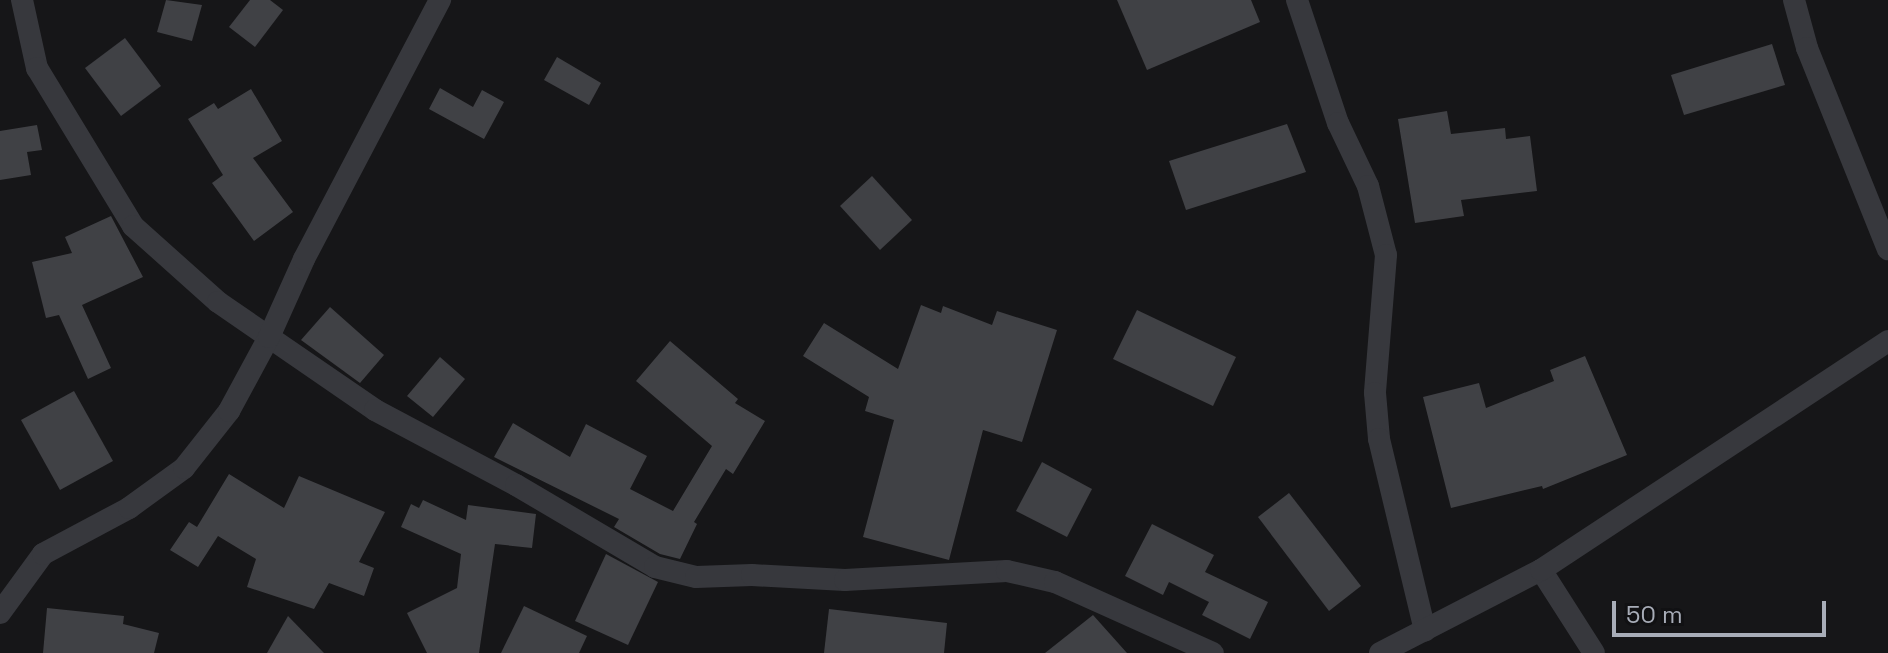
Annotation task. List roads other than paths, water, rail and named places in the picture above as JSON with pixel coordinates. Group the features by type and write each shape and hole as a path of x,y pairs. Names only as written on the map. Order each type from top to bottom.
{"street":[{"path":"22,0 37,68 133,226 218,302 375,410 516,485 655,567 696,577 752,575 845,580 1007,571 1055,582 1213,653"},
{"path":"0,613 43,554 129,508 184,468 229,411 269,337 304,259 440,0"},
{"path":"1297,0 1338,123 1368,186 1386,255 1375,393 1379,439 1425,631"},
{"path":"1794,0 1807,48 1888,249"},
{"path":"1380,653 1541,570 1888,341"},
{"path":"1541,570 1594,653"}]}
